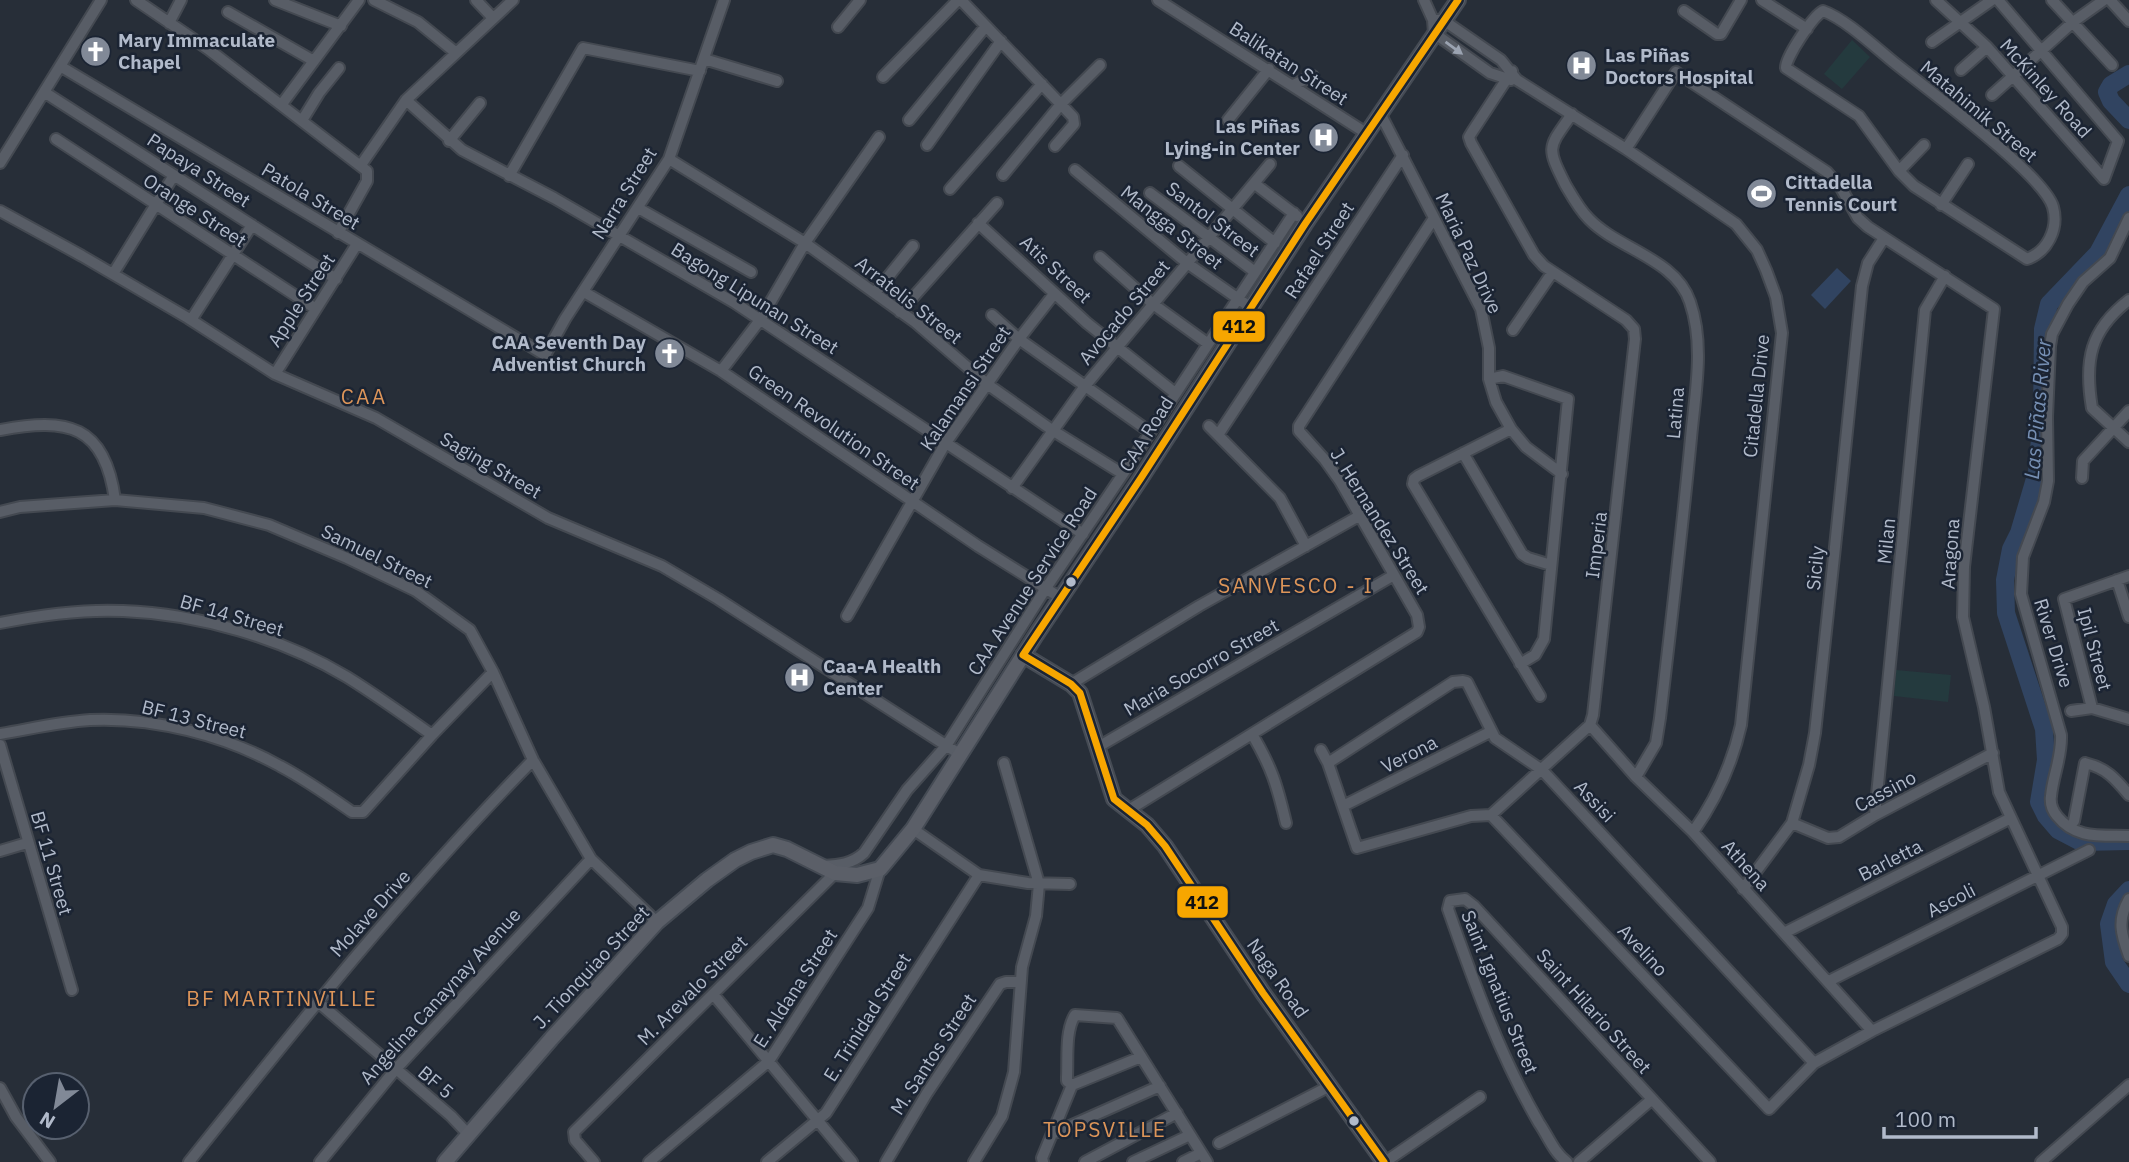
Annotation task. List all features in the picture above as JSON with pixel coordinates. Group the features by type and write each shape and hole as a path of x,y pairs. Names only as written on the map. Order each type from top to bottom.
{"main road":[{"name":"CAA Road","path":"880,869 913,829 1250,307 1437,24 1458,0"},
{"name":"Naga Road","path":"1023,655 1071,684 1083,699 1114,799 1147,825 1165,846 1258,984 1384,1162"},
{"name":"J. Tionquiao Street","path":"445,1162 657,922 707,880 751,852 773,845 821,866"},
{"path":"821,866 835,873 866,874 880,869"}],"street":[{"path":"0,163 101,0"},
{"path":"136,0 303,119 367,171 367,181 338,233"},
{"path":"169,23 181,0"},
{"path":"275,0 341,26"},
{"path":"282,104 359,0"},
{"path":"374,0 418,22 455,52"},
{"path":"476,0 493,18"},
{"path":"361,165 406,100 513,0"},
{"name":"Narra Street","path":"545,355 618,235 669,159 724,0"},
{"path":"838,27 860,0"},
{"path":"883,77 960,0 1073,117 1074,124 1055,146"},
{"name":"Balikatan Street","path":"1158,0 1366,133"},
{"path":"1424,0 1437,24"},
{"path":"1684,11 1717,34 1721,34 1741,0"},
{"path":"1762,0 1807,29"},
{"name":"McKinley Road","path":"1936,0 1987,47 2104,179 2118,141 2041,50"},
{"path":"1932,42 1992,0"},
{"path":"1998,0 2041,50"},
{"path":"2052,0 2112,65"},
{"path":"1992,94 2073,22 2104,0"},
{"path":"2110,0 2129,21"},
{"path":"228,12 314,61"},
{"name":"Matahimik Street","path":"1818,13 1829,13 1996,145 2022,169 2053,208 2050,240 2039,254 2027,259 1914,186 1899,171 1859,116 1786,68 1785,62 1807,29 1818,13"},
{"name":"Citadella Drive","path":"1437,24 1501,60 1512,77"},
{"name":"Citadella Drive","path":"1437,24 1474,62 1490,73 1512,77 1626,149 1735,224 1757,250 1776,297 1782,333 1741,725 1724,780 1693,832"},
{"path":"909,120 986,26"},
{"path":"927,145 1000,41"},
{"path":"1961,70 1987,47"},
{"path":"509,176 583,48 701,71"},
{"path":"1474,62 1483,49"},
{"path":"704,59 777,81"},
{"path":"1003,175 1061,104 1100,65"},
{"name":"Patola Street","path":"60,66 545,355"},
{"path":"303,119 339,68"},
{"path":"1228,120 1269,69"},
{"name":"Aragona","path":"1626,149 1675,72 1827,172 1842,188 1858,218 1884,238 1994,309 1964,567 1964,617 1999,792 2062,927 2062,934 2058,939 1872,1031 1814,1063 1769,1109"},
{"path":"1293,85 1313,76"},
{"name":"Imperia","path":"1512,77 1472,132 1469,137 1471,143 1534,255 1552,273 1626,320 1634,329 1636,340 1595,702 1590,725"},
{"path":"950,189 1042,84"},
{"name":"Papaya Street","path":"44,92 335,279"},
{"name":"Bagong Lipunan Street","path":"406,100 449,141 700,282 1083,534"},
{"path":"449,141 480,103"},
{"name":"Maria Paz Drive","path":"1380,113 1481,309 1489,348 1489,379 1496,402 1525,447 1562,474"},
{"name":"Latina","path":"1572,114 1553,141 1551,150 1552,158 1572,197 1596,226 1671,275 1688,293 1695,316 1699,349 1682,531 1660,718 1656,743 1636,777"},
{"path":"721,371 760,320 805,243 879,138"},
{"name":"Orange Street","path":"56,139 316,309"},
{"path":"1899,171 1924,145"},
{"name":"Rafael Street","path":"1218,435 1404,155"},
{"name":"Arratelis Street","path":"669,159 805,243 915,322 987,384 1052,430 1123,474"},
{"name":"Avocado Street","path":"1012,488 1085,386 1270,164"},
{"path":"1941,205 1968,164"},
{"path":"1179,166 1275,243"},
{"name":"Mangga Street","path":"1075,170 1187,263 1250,307"},
{"path":"113,274 174,175"},
{"path":"1255,184 1305,224"},
{"name":"Santol Street","path":"1150,193 1255,272"},
{"path":"900,312 997,203"},
{"path":"638,208 751,272"},
{"name":"Saging Street","path":"0,212 113,274 275,374 376,418 548,518 662,566 728,605 961,755"},
{"name":"CAA Avenue Service Road","path":"821,866 857,860 907,790 946,746 1046,588 1294,213"},
{"name":"J. Hernandez Street","path":"1128,810 1418,632 1417,615 1340,481 1325,460 1300,434 1299,426 1434,218"},
{"name":"River Drive","path":"2129,218 2110,258 2083,282 2052,334 2047,417 2048,481 2044,502 2023,557 2021,578 2021,594 2061,735 2062,750 2051,794 2054,813 2071,830 2082,835 2129,835"},
{"name":"Atis Street","path":"978,223 1007,247 1054,294 1175,393"},
{"path":"191,320 252,225"},
{"name":"Sicily","path":"1743,889 1792,823 1804,787 1815,733 1862,286 1868,262 1884,238"},
{"name":"Apple Street","path":"275,374 357,244"},
{"path":"876,293 913,246"},
{"path":"1100,257 1153,304 1207,343"},
{"path":"1513,330 1552,273"},
{"name":"Milan","path":"1875,815 1925,310 1945,276"},
{"name":"Green Revolution Street","path":"584,292 721,371 913,503 1061,598"},
{"name":"Kalamansi Street","path":"847,616 945,444 1054,294"},
{"path":"2129,300 2108,317 2088,359 2092,408 2129,442"},
{"path":"992,315 1019,339 1150,432"},
{"path":"1489,379 1503,376 1568,399 1544,639 1535,655 1520,664"},
{"path":"2082,478 2083,461 2129,411"},
{"path":"0,430 55,425 71,428 85,436 96,443 113,482 115,500"},
{"path":"1209,425 1280,498 1306,546"},
{"path":"1511,429 1418,476 1413,484 1540,696"},
{"path":"1463,453 1522,554 1551,565"},
{"name":"Samuel Street","path":"0,512 20,507 115,500 204,508 269,525 416,591 470,630 493,672 533,760 591,859 657,922"},
{"path":"1071,684 1199,606 1359,516"},
{"name":"Maria Socorro Street","path":"1098,747 1394,575"},
{"path":"2129,576 2117,580 2129,617"},
{"name":"Ipil Street","path":"2092,708 2064,599 2117,580"},
{"name":"BF 14 Street","path":"0,623 37,616 122,611 181,617 216,626 272,642 326,666 432,735"},
{"path":"432,735 493,672"},
{"name":"Assisi","path":"1328,763 1456,681 1467,682 1495,738 1542,770 1814,1063"},
{"path":"2071,711 2092,708 2129,719"},
{"name":"BF 13 Street","path":"0,734 91,720 124,720 181,730 246,749 281,766 352,812 363,812 432,735"},
{"path":"1321,750 1357,848 1471,816 1491,815 1590,725"},
{"name":"Athena","path":"1590,725 1636,777 1693,832 1872,1031"},
{"name":"Verona","path":"1343,806 1490,732"},
{"path":"1252,734 1277,783 1286,823"},
{"name":"BF 11 Street","path":"0,746 72,990"},
{"name":"Cassino","path":"1792,823 1828,838 1839,836 1993,753"},
{"name":"Molave Drive","path":"188,1162 374,935 491,803 533,760"},
{"path":"976,1161 1002,1116 1012,1082 1022,967 1036,916 1039,884 1004,763"},
{"path":"2074,821 2085,763 2099,766 2112,774 2129,795"},
{"name":"Avelino","path":"1491,815 1769,1109"},
{"name":"Barletta","path":"1784,933 2011,818"},
{"path":"913,829 979,875 1039,884 1070,884"},
{"path":"0,851 27,843"},
{"name":"Ascoli","path":"1829,981 2089,850"},
{"name":"Angelina Canaynay Avenue","path":"320,1162 395,1070 591,859"},
{"name":"E. Aldana Street","path":"649,1162 769,1061 869,908 880,869"},
{"name":"M. Arevalo Street","path":"594,1162 575,1140 574,1132 835,873"},
{"name":"E. Trinidad Street","path":"767,1162 826,1113 979,875"},
{"name":"Saint Hilario Street","path":"1448,904 1460,898 1474,906 1704,1160"},
{"path":"2129,899 2120,918 2119,929 2129,956"},
{"name":"Saint Ignatius Street","path":"1448,904 1483,1009 1522,1093 1556,1151 1567,1162"},
{"name":"M. Santos Street","path":"886,1162 927,1093 1000,984 1020,982"},
{"path":"713,994 852,1162"},
{"name":"BF 5","path":"317,1002 451,1116 468,1134"},
{"path":"1072,1085 1067,1081 1067,1077 1070,1028 1075,1015 1117,1018 1204,1157 1183,1162"},
{"path":"1043,1162 1042,1158 1072,1085 1141,1057"},
{"path":"2041,1162 2129,1085"},
{"path":"1052,1133 1160,1086"},
{"path":"1219,1143 1331,1086"},
{"path":"0,1088 16,1116 50,1162"},
{"path":"1384,1162 1480,1097"},
{"path":"1579,1162 1651,1100"},
{"path":"1085,1162 1177,1113"},
{"path":"1133,1162 1190,1135"}],"green space":[{"path":"1852,40 1870,57 1842,89 1824,74"},
{"path":"1896,670 1951,675 1948,702 1894,696"}],"water":[{"path":"1837,268 1851,281 1825,309 1811,295"}],"waterway":[{"path":"2129,74 2111,85 2107,92 2111,101 2129,120"},
{"name":"Las Piñas River","path":"2129,195 2098,253 2049,304 2043,329 2042,416 2037,472 2019,533 2011,549 2005,580 2006,613 2044,729 2046,760 2039,802 2058,830 2081,842 2129,841"},
{"name":"Las Piñas River","path":"2129,890 2116,904 2109,924 2114,962 2129,984"}],"transit line":[{"name":"412","path":"1023,655 1305,224 1458,0"},
{"name":"412","path":"1023,655 1071,684 1080,693 1114,799 1147,825 1165,846 1263,993 1384,1162"}],"place":[{"name":"Mary Immaculate Chapel","path":"95,51"},
{"name":"Las Piñas Doctors Hospital","path":"1582,66"},
{"name":"Las Piñas Lying-in Center","path":"1323,137"},
{"name":"Cittadella Tennis Court","path":"1762,193"},
{"name":"CAA Seventh Day Adventist Church","path":"669,353"},
{"name":"Caa-A Health Center","path":"800,677"}],"district":[{"name":"CAA","path":"364,396"},
{"name":"SANVESCO - I","path":"1296,585"},
{"name":"BF MARTINVILLE","path":"282,998"},
{"name":"TOPSVILLE","path":"1105,1129"}]}
